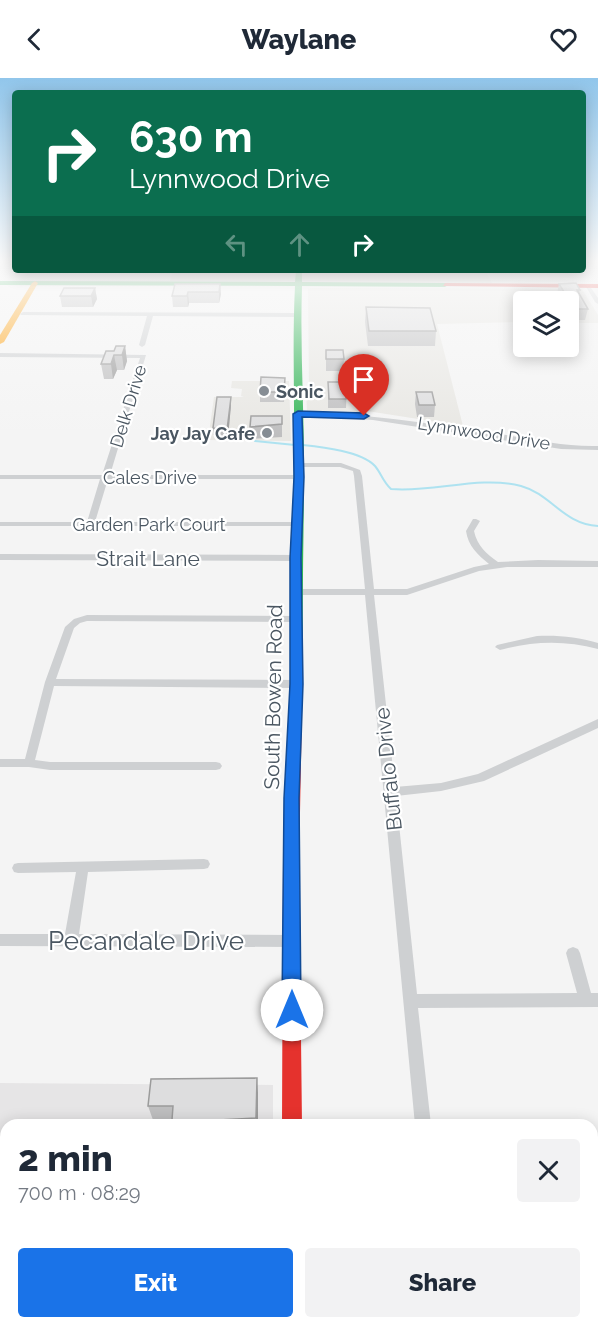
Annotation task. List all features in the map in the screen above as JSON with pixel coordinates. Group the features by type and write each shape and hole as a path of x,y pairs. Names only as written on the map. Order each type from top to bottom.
{"main road":[{"path":"2,335 11,320"},
{"name":"South Bowen Road","path":"292,1119 292,798 297,684 296,558 299,459 296,320"}],"street":[{"path":"142,345 149,320"},
{"name":"Delk Drive","path":"0,355 144,356 90,524"},
{"name":"Lynnwood Drive","path":"298,414 348,414 390,418 566,447 598,448"},
{"name":"Cales Drive","path":"0,477 105,477 299,459"},
{"name":"Buffalo Drive","path":"299,459 341,465 356,470 422,1119"},
{"path":"476,521 470,531 472,542 497,566"},
{"name":"Garden Park Court","path":"0,524 298,524"},
{"name":"Strait Lane","path":"0,557 296,558"},
{"path":"296,592 406,592 423,589 477,569 497,566 598,564"},
{"path":"29,763 50,682 70,627 77,621 87,618 298,619"},
{"path":"500,647 527,639 548,637 573,638 598,646"},
{"path":"50,682 297,684"},
{"path":"390,792 441,787 480,778 598,723"},
{"path":"0,763 50,766 216,766"},
{"path":"18,868 204,864"},
{"path":"71,940 83,867"},
{"name":"Pecandale Drive","path":"0,940 291,941"},
{"path":"410,1001 592,1000 573,953"}],"shaded area":[{"path":"308,320 513,320 513,322 437,324 463,426 367,411 367,413 309,412 307,411 306,390 309,389"},
{"path":"579,320 598,320 598,323 579,323"},
{"path":"232,381 289,381 291,441 208,440 214,397 244,397 241,396 242,389 231,388"},
{"path":"0,1083 273,1085 273,1119 0,1119"}],"building":[{"path":"368,320 433,320 436,331 369,331"},
{"path":"116,346 125,346 122,355 114,355 111,364 101,364 106,351 114,351"},
{"path":"326,350 343,350 344,359 326,359"},
{"path":"261,377 285,378 284,392 260,392"},
{"path":"328,382 347,382 346,399 329,399"},
{"path":"416,392 432,392 435,405 419,405"},
{"path":"217,397 231,397 227,430 213,428"},
{"path":"251,416 282,416 282,424 250,427"},
{"path":"257,1078 256,1118 172,1119 173,1106 148,1106 151,1079"}],"waterway":[{"path":"255,441 295,445"},
{"path":"302,445 351,453 369,461 391,489 407,490 472,483 505,483 531,490 575,520 598,526"}],"traffic: fast":[{"path":"297,320 299,465 296,558 297,655"}],"traffic: slow":[{"path":"0,342 13,320"}],"traffic: jam":[{"path":"292,1119 291,865 297,655"}],"place":[{"name":"Sonic","path":"264,391"},
{"name":"Jay Jay Cafe","path":"267,433"}],"route":[{"path":"292,1010 291,865 297,684 298,414 364,416"}]}
